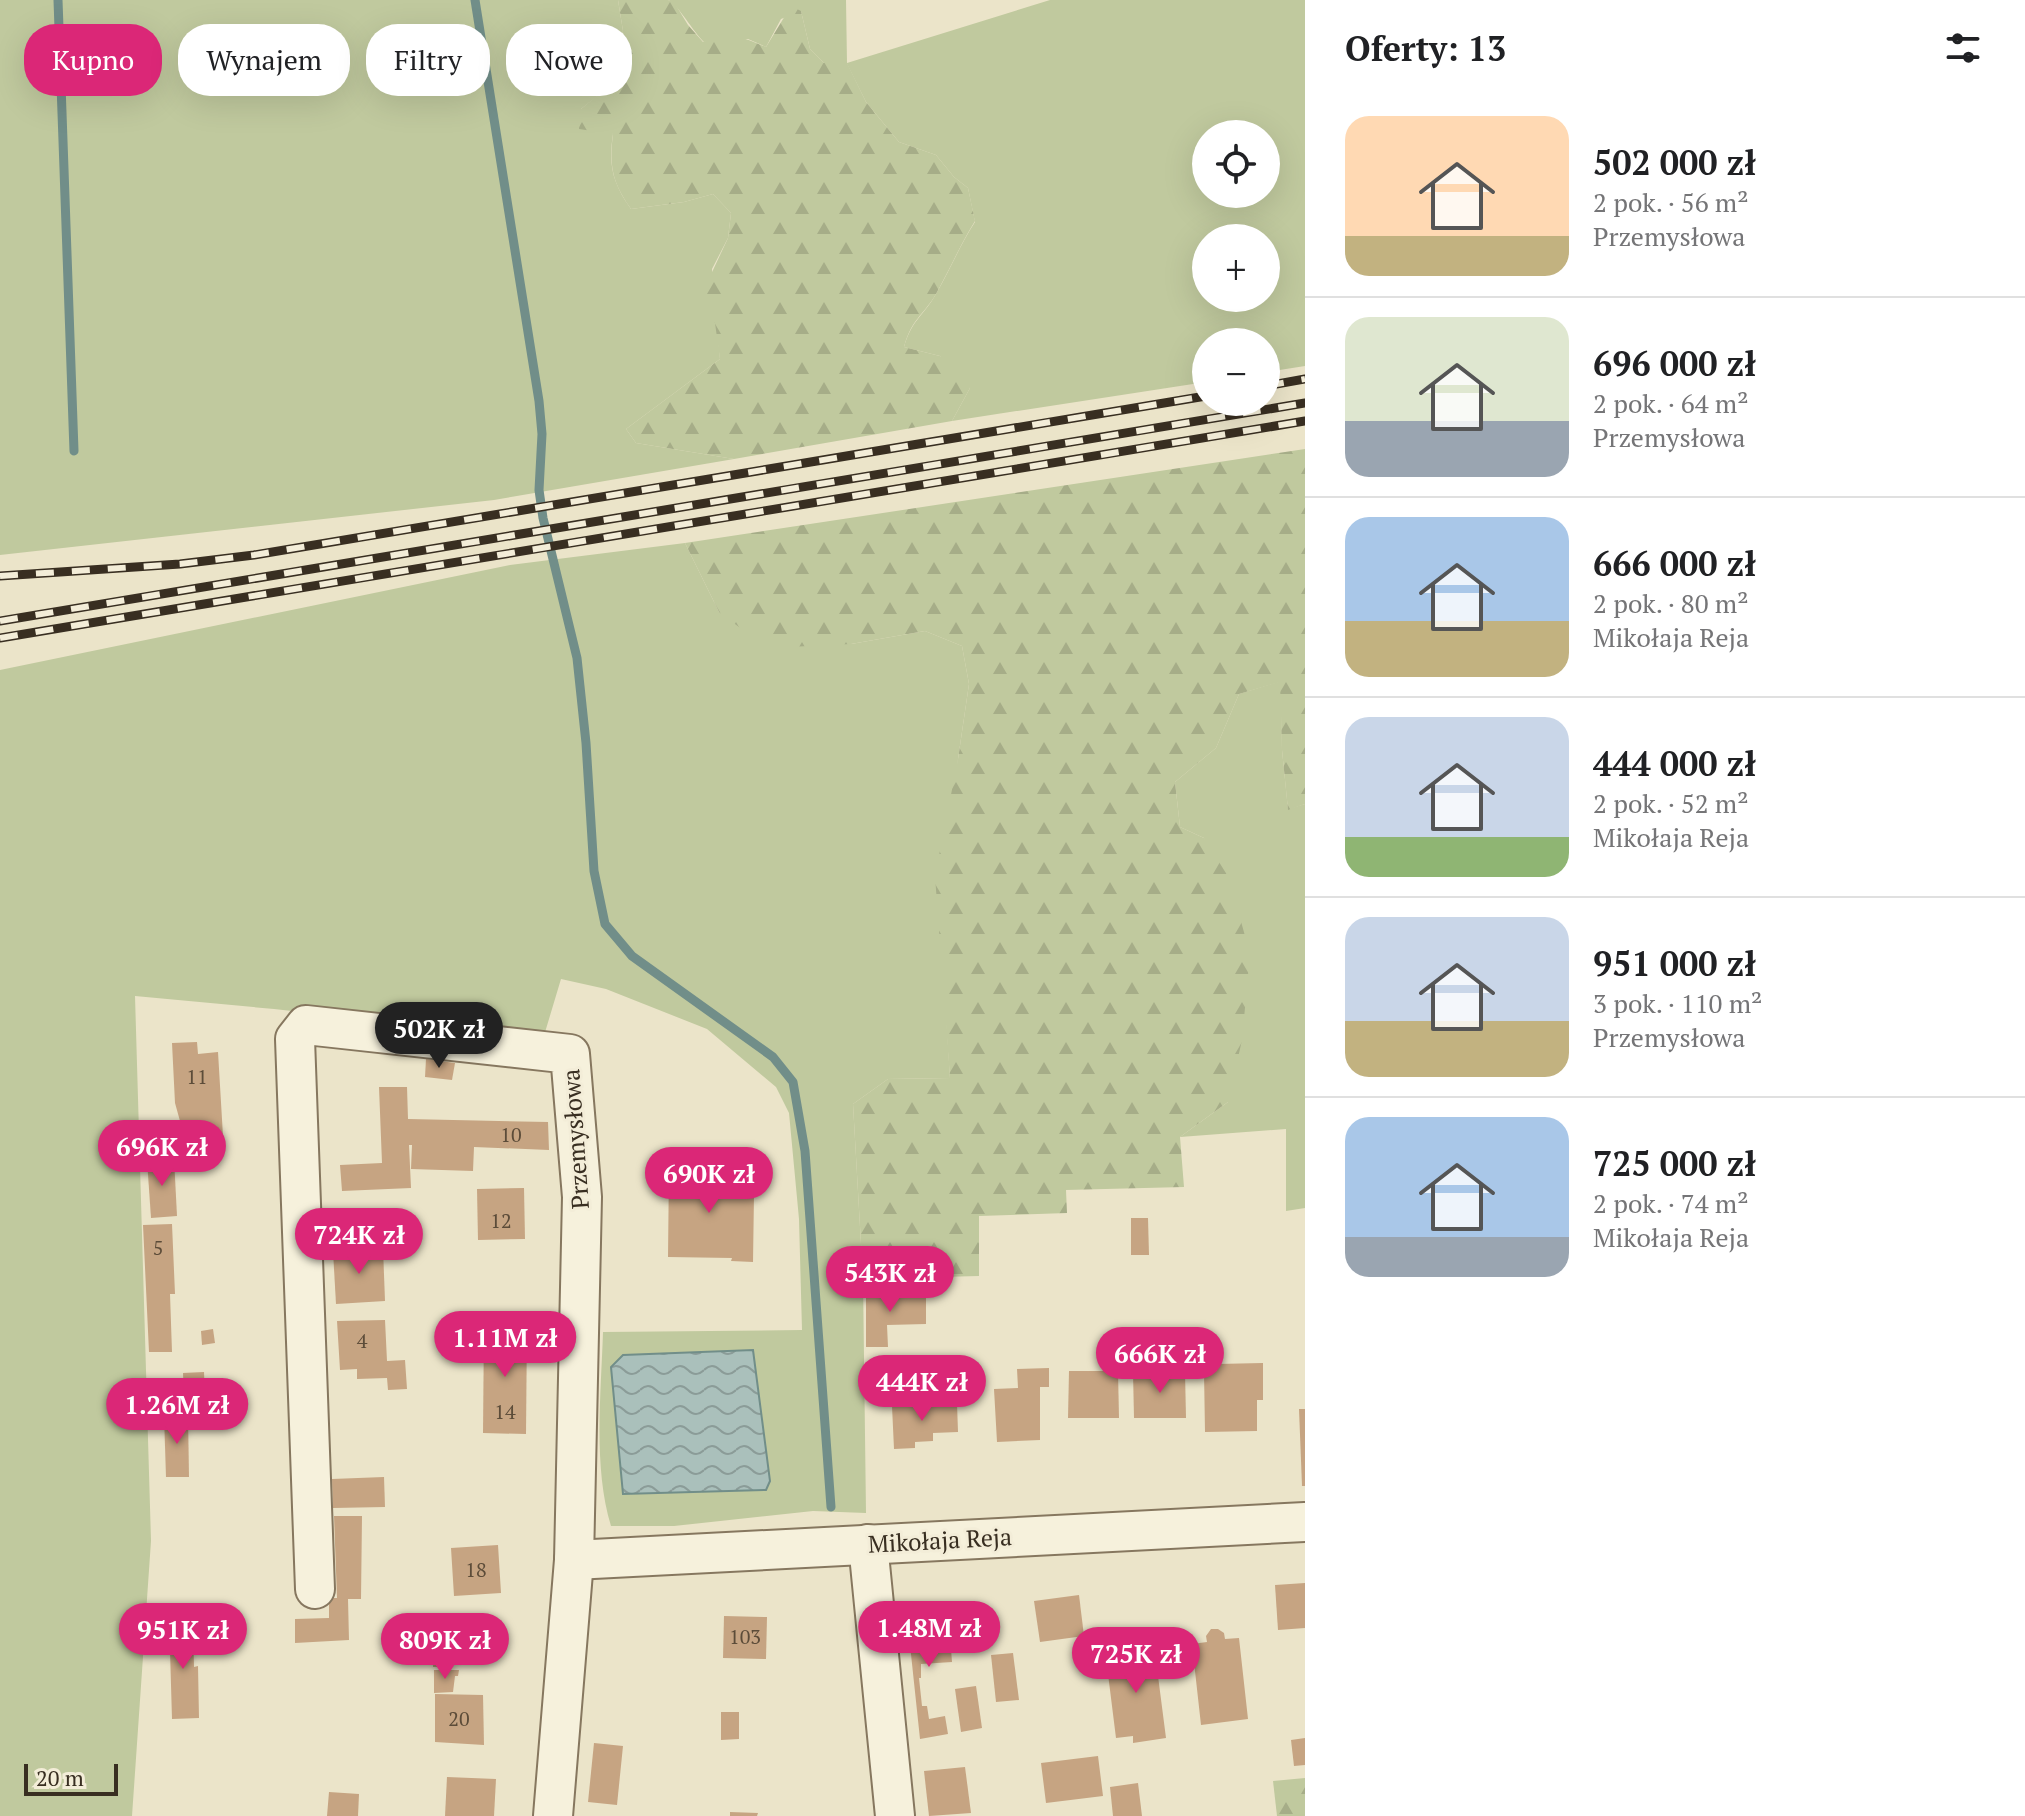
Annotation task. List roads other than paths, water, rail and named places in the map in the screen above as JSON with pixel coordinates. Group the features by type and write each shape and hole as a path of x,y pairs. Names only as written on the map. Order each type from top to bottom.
{"street":[{"name":"Przemysłowa","path":"315,1589 295,1039 306,1025 570,1054 582,1197 574,1560 553,1816"},
{"name":"Mikołaja Reja","path":"574,1560 1305,1522"},
{"path":"868,1544 895,1816"}],"water":[{"path":"753,1350 770,1481 766,1490 623,1494 611,1367 623,1355"}],"waterway":[{"path":"58,0 74,451"},
{"path":"475,0 539,401 542,434 539,490 543,518 577,658 594,871 605,924 632,956 773,1057 793,1082 805,1151 831,1507"}],"railway":[{"path":"1280,383 1305,379"},
{"path":"0,576 180,564 254,555 1192,398"},
{"path":"0,621 1305,403"},
{"path":"0,638 1305,421"}]}
